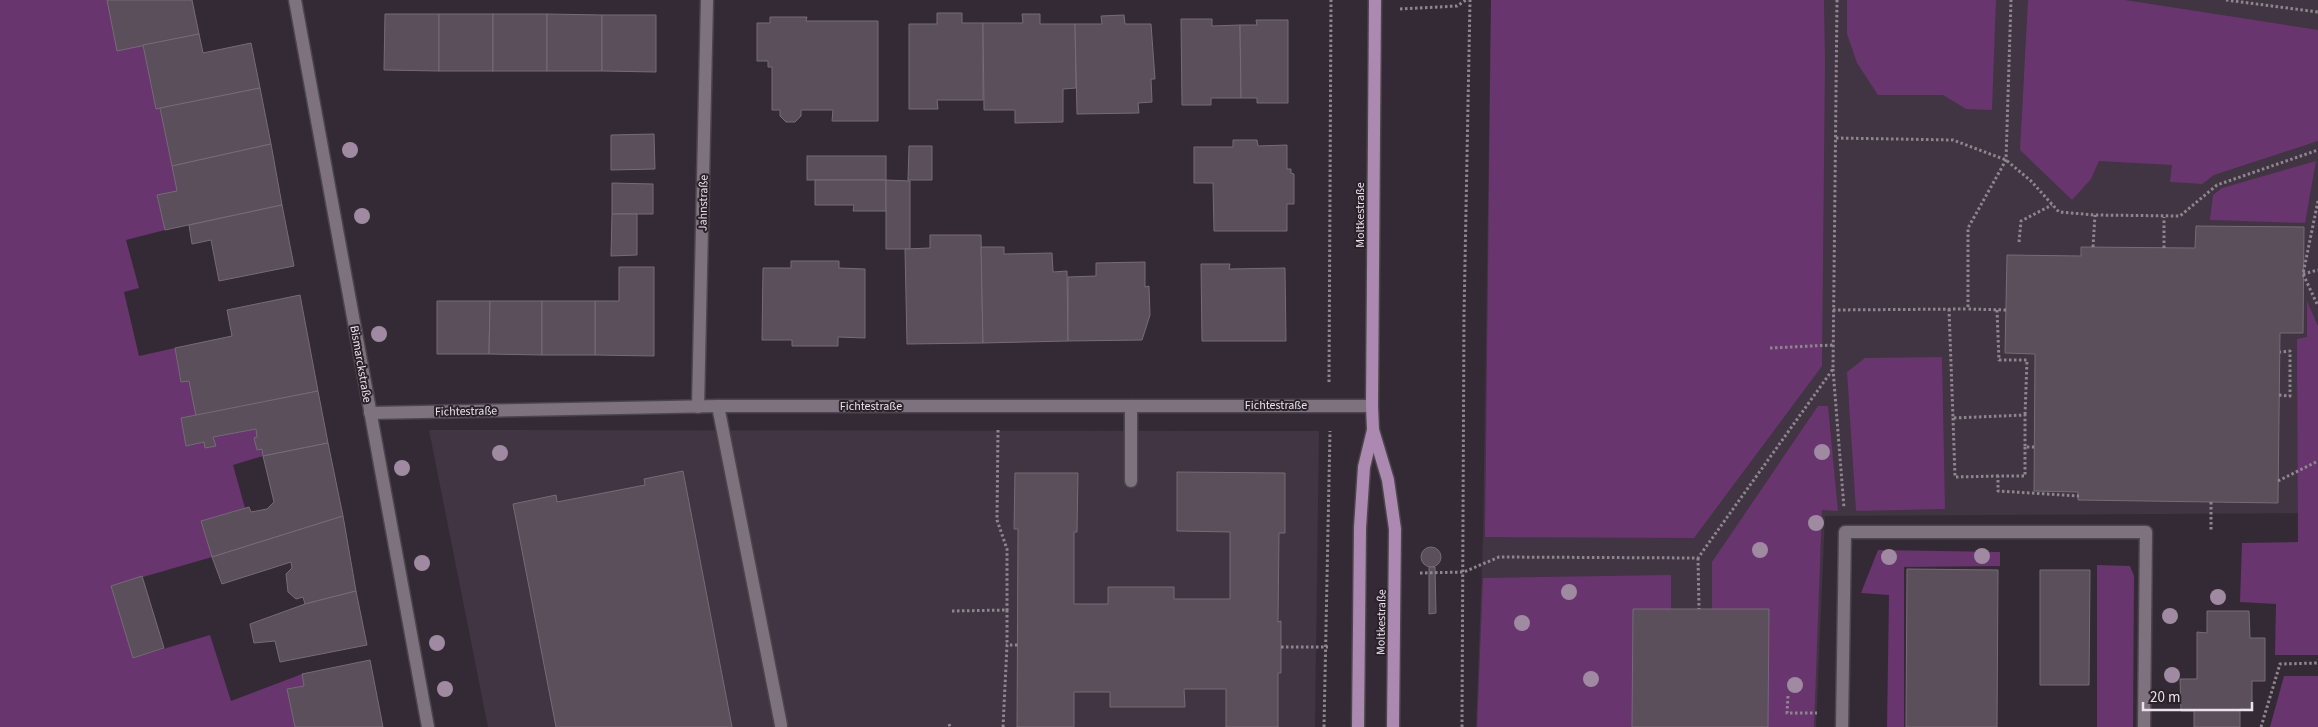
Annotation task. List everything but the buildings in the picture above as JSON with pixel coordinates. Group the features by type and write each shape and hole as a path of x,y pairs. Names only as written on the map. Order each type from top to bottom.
{"main road":[{"name":"Moltkestraße","path":"1375,5 1372,406 1373,430 1388,480 1395,529 1393,727"},
{"name":"Moltkestraße","path":"1358,727 1360,572 1364,467 1373,430"}],"street":[{"name":"Bismarckstraße","path":"295,0 428,727"},
{"name":"Jahnstraße","path":"698,406 707,0"},
{"name":"Fichtestraße","path":"370,413 698,406 1372,406"},
{"path":"718,406 782,725"},
{"path":"1131,406 1131,482"},
{"path":"1842,727 1845,532 2146,532 2144,727"}],"path":[{"path":"1324,727 1329,405 1331,0"},
{"path":"1375,5 1457,6 1466,0"},
{"path":"1462,727 1464,314 1470,0"},
{"path":"1837,0 1833,369 1845,532"},
{"path":"1968,309 1968,228 2006,160 2010,0"},
{"path":"2226,0 2318,12"},
{"path":"1836,138 1953,140 2006,160 2031,181 2060,212 2095,215 2180,216 2217,185 2318,150"},
{"path":"2318,201 2303,274 2318,306"},
{"path":"2019,242 2021,221 2052,205"},
{"path":"2093,247 2095,215"},
{"path":"2164,216 2164,248"},
{"path":"2303,274 2318,270"},
{"path":"1949,309 1955,477 2026,476 2025,416 2027,360 1999,360 1997,310"},
{"path":"1833,310 2006,310"},
{"path":"1770,348 1833,346"},
{"path":"2279,395 2290,396 2290,351 2280,352"},
{"path":"1699,609 1698,558 1833,369"},
{"path":"998,406 997,520 1007,548 1007,645 1003,727"},
{"path":"1953,418 2025,416"},
{"path":"2025,447 2034,447"},
{"path":"2278,481 2318,461"},
{"path":"1998,476 1998,491 2079,496"},
{"path":"2211,502 2211,531"},
{"path":"1395,571 1464,572 1499,557 1698,558"},
{"path":"1327,573 1360,572"},
{"path":"952,611 1007,610"},
{"path":"1007,645 1018,645"},
{"path":"2261,727 2280,664 2318,663"},
{"path":"1788,696 1787,713 1842,712"}],"shaded area":[{"path":"0,0 107,0 143,45 156,109 160,108 177,191 157,196 165,230 126,240 139,288 124,292 139,356 175,348 181,381 189,381 196,416 181,419 187,446 204,442 206,448 215,446 213,437 256,429 257,437 255,438 262,449 263,456 233,465 245,508 201,521 212,557 112,586 133,658 210,635 231,701 302,674 304,686 287,689 295,727 0,727"},
{"path":"1491,0 2318,0 2318,513 1825,516 1816,727 1476,727 1483,538"},
{"path":"1491,0 1824,0 1822,366 1694,538 1485,537"},
{"path":"1847,0 1996,0 1992,110 1966,109 1943,95 1878,95 1857,63 1847,34"},
{"path":"2028,0 2125,0 2318,30 2318,141 2214,175 2202,184 2170,182 2172,165 2099,161 2091,179 2072,200 2020,150"},
{"path":"2316,161 2305,223 2210,220 2213,195 2222,188"},
{"path":"2307,301 2318,326 2318,655 2275,655 2276,604 2240,602 2242,543 2298,542 2297,339 2307,337"},
{"path":"1942,357 1945,509 1856,511 1847,372 1865,358"},
{"path":"1818,406 1828,406 1838,511 1822,510 1814,727 1768,727 1769,610 1712,609 1712,562"},
{"path":"429,430 1319,431 1315,727 488,727"},
{"path":"1878,550 2000,552 2000,566 1904,567 1904,727 1887,727 1889,595 1861,593"},
{"path":"2097,565 2130,566 2134,576 2133,727 2097,727"},
{"path":"1671,575 1671,609 1633,609 1632,727 1477,727 1483,578"},
{"path":"2284,676 2318,676 2318,727 2270,727"}]}
